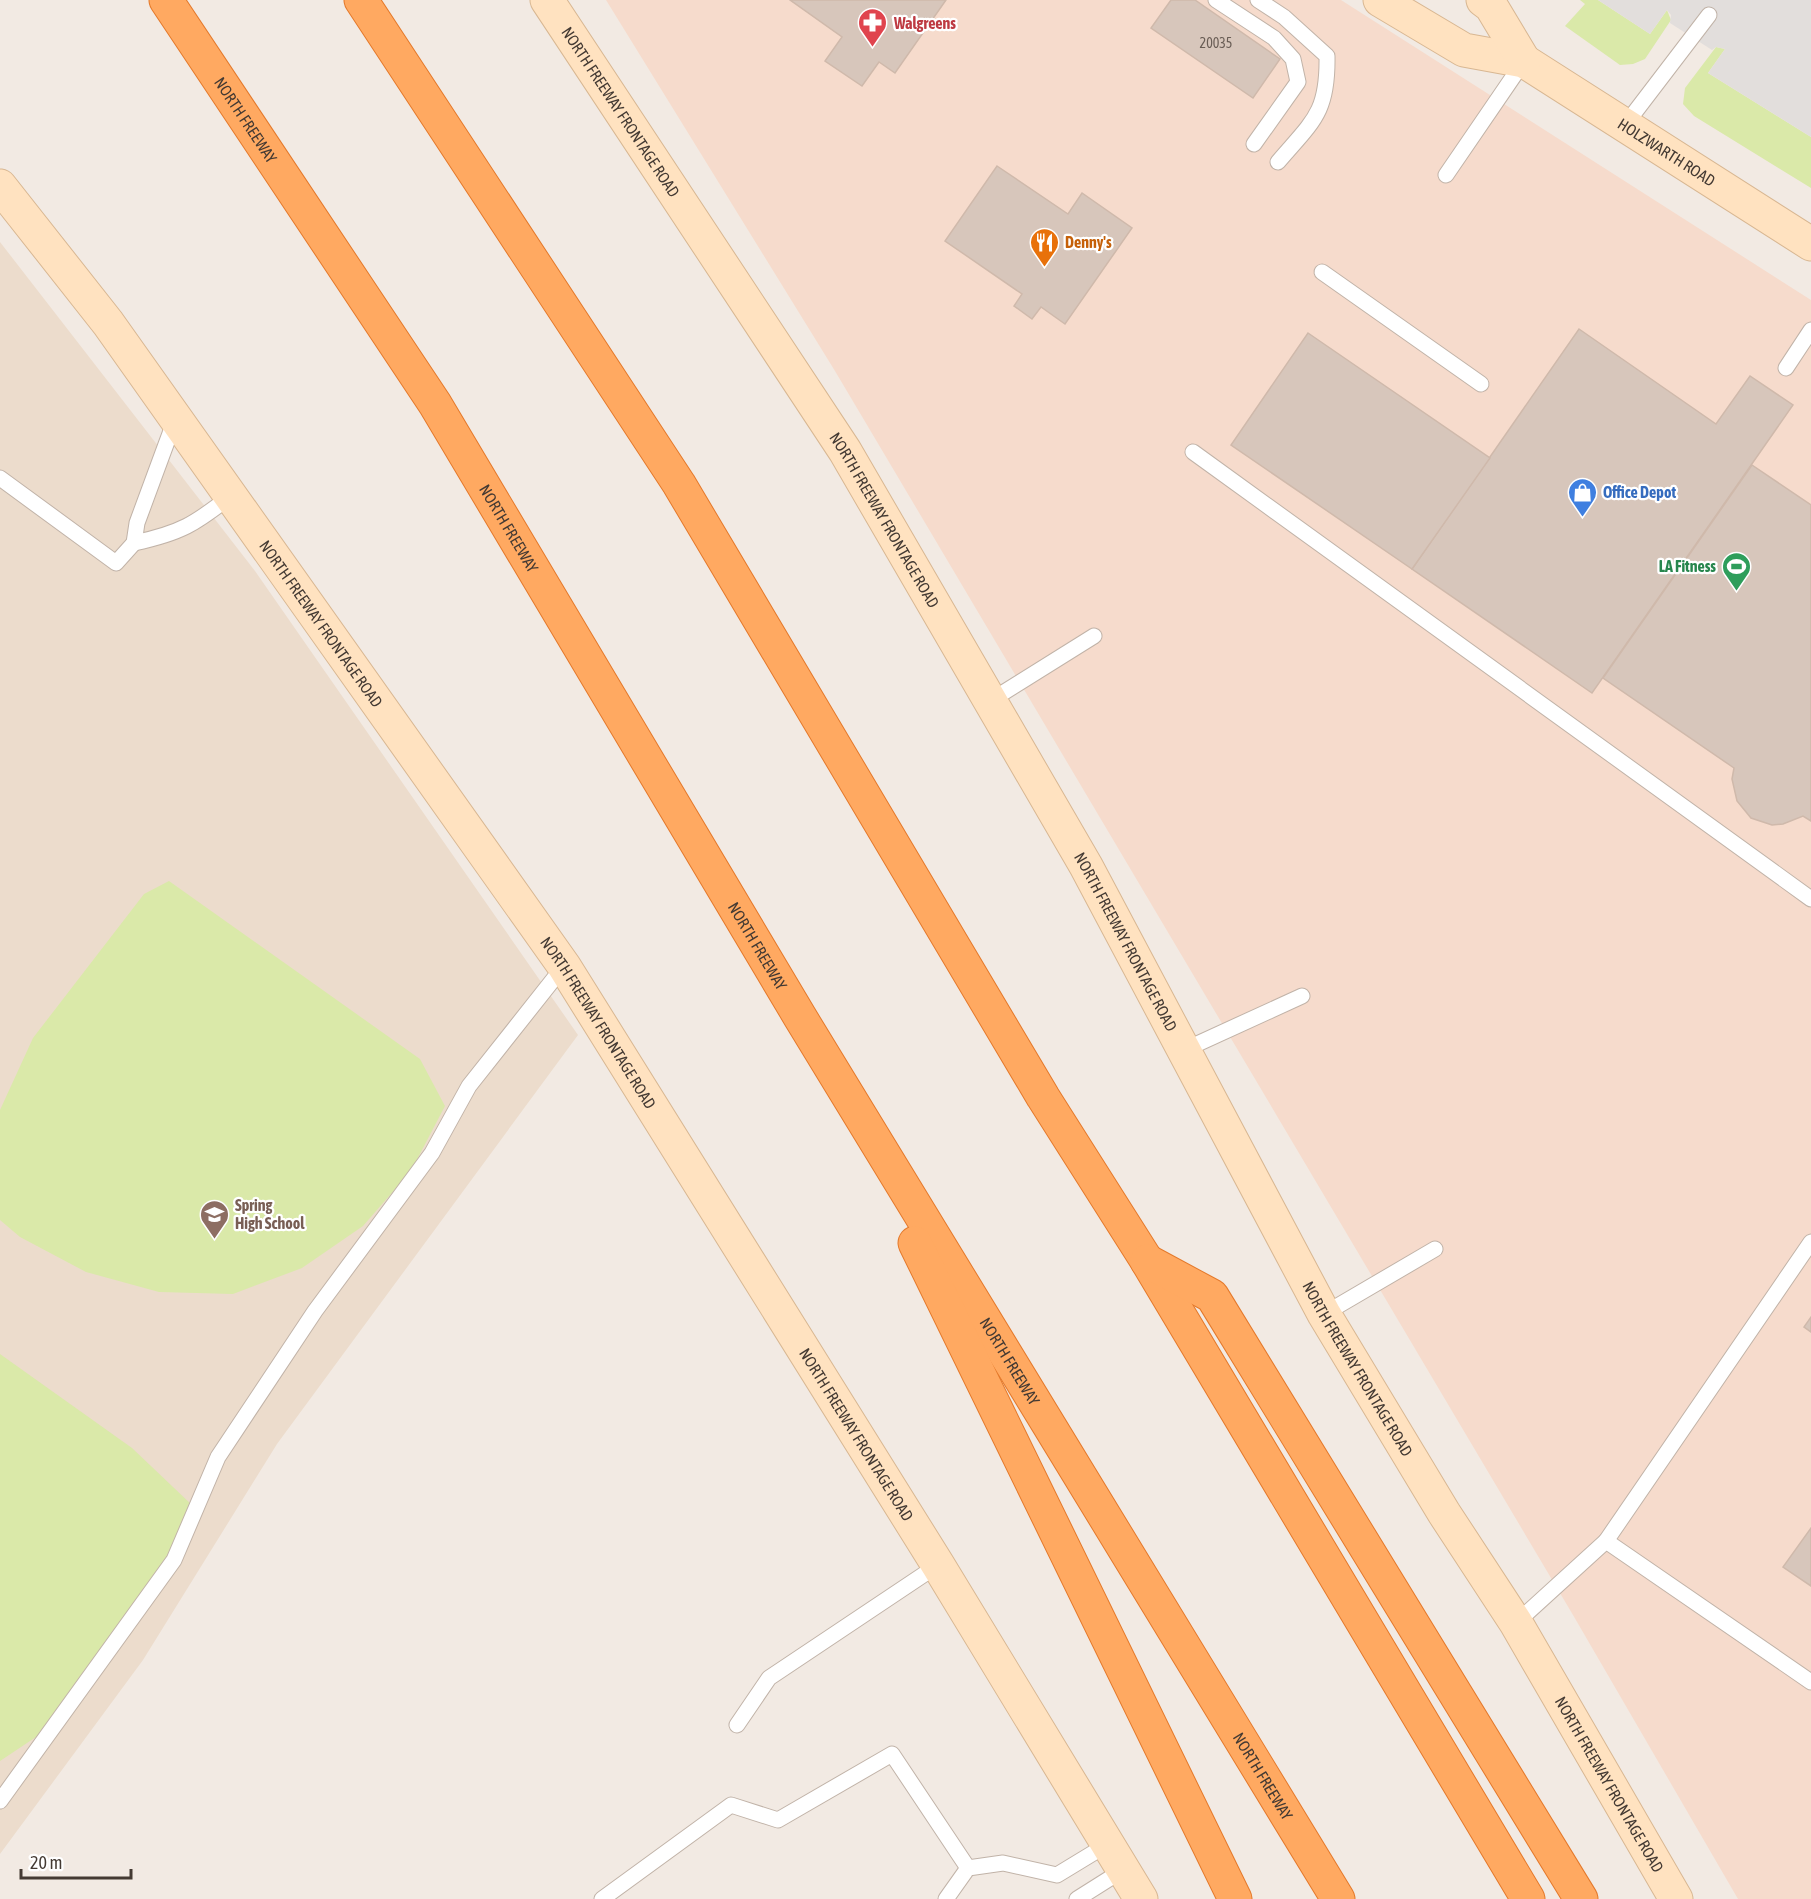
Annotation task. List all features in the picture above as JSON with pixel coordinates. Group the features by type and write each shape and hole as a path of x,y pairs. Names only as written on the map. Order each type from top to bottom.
{"highway":[{"name":"NORTH FREEWAY","path":"166,0 435,404 800,1017 1338,1899"},
{"path":"361,0 679,484 1043,1097 1147,1261 1528,1899"},
{"path":"800,1017 958,1327 1235,1899"},
{"path":"1147,1261 1212,1296 1581,1899"}],"main road":[{"name":"NORTH FREEWAY FRONTAGE ROAD","path":"548,0 845,451 1086,866 1324,1314 1444,1513 1516,1623 1676,1899"},
{"name":"HOLZWARTH ROAD","path":"1380,0 1464,50 1524,61 1811,244"},
{"name":"HOLZWARTH ROAD","path":"1483,0 1491,6 1524,61"},
{"name":"NORTH FREEWAY FRONTAGE ROAD","path":"0,186 108,323 564,966 938,1565 1141,1899"}],"lane":[{"path":"1216,0 1274,38 1293,59 1298,82 1254,144"},
{"path":"1258,0 1284,17 1328,56 1328,85 1320,112 1278,162"},
{"path":"1625,125 1708,15"},
{"path":"1446,176 1524,61"},
{"path":"1322,272 1481,384"},
{"path":"1786,368 1811,330"},
{"path":"0,478 116,563 134,543 137,523 176,418"},
{"path":"1193,452 1811,898"},
{"path":"134,543 164,536 195,524 232,495"},
{"path":"990,700 1094,636"},
{"path":"0,1801 174,1560 218,1457 315,1311 432,1153 469,1086 564,966"},
{"path":"1184,1050 1302,996"},
{"path":"1516,1623 1606,1541 1811,1242"},
{"path":"1324,1314 1435,1249"},
{"path":"1606,1541 1811,1682"},
{"path":"737,1725 769,1678 938,1565"},
{"path":"602,1899 731,1805 778,1820 892,1754 968,1868"},
{"path":"946,1899 968,1868 1003,1863 1057,1875 1115,1857"},
{"path":"1077,1899 1115,1857"}],"shaded area":[{"path":"606,0 1341,0 1811,300 1811,1899 1738,1899 1573,1615 835,371"},
{"path":"1598,0 1811,0 1811,137 1708,73 1725,49 1716,47 1712,50 1670,23 1671,15 1667,10 1650,34"},
{"name":"Spring High School","path":"0,242 255,571 578,1035 277,1444 143,1660 0,1854"}],"green space":[{"path":"1580,0 1598,0 1650,34 1667,10 1671,20 1645,59 1633,64 1620,65 1565,26 1585,4"},
{"path":"1716,47 1725,49 1708,73 1811,137 1811,188 1694,116 1683,104 1685,88"},
{"path":"169,881 420,1059 445,1106 411,1171 363,1226 302,1268 233,1294 159,1292 86,1272 20,1237 0,1220 0,1110 33,1038 144,894"},
{"path":"0,1354 132,1448 193,1506 130,1630 39,1735 0,1761"}],"building":[{"name":"Walgreens","path":"790,0 946,0 895,73 879,62 862,86 825,61 842,37"},
{"path":"1171,0 1195,0 1280,59 1253,98 1151,28"},
{"name":"Denny's","path":"997,166 1068,214 1082,193 1132,228 1065,324 1041,307 1032,319 1014,306 1022,294 945,241"},
{"name":"Office Depot","path":"1579,329 1716,424 1750,376 1793,405 1592,693 1412,569"},
{"path":"1308,333 1490,458 1412,569 1231,445"},
{"name":"LA Fitness","path":"1752,465 1811,505 1811,821 1803,816 1783,824 1772,825 1751,818 1737,801 1732,779 1734,768 1603,678"},
{"path":"1811,1317 1811,1332 1804,1327"},
{"path":"1811,1528 1811,1586 1783,1567"}],"place":[{"name":"Walgreens","path":"873,48"},
{"name":"Denny's","path":"1044,268"},
{"name":"Office Depot","path":"1582,518"},
{"name":"LA Fitness","path":"1737,592"},
{"name":"Spring High School","path":"214,1240"}]}
